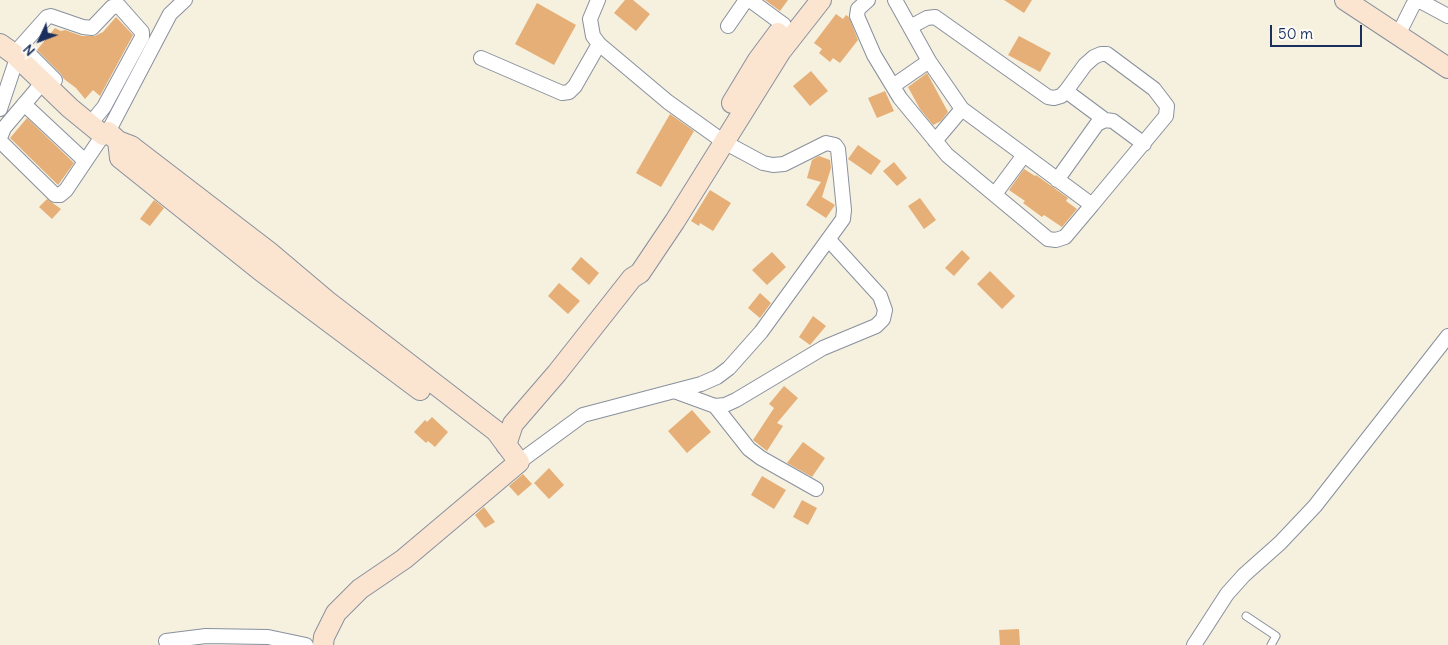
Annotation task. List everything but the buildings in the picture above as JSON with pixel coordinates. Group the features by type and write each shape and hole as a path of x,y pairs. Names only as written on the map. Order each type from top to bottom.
{"street":[{"path":"43,82 4,128 0,139 55,194 60,195 66,190 85,161 170,14 185,0"},
{"path":"323,645 324,637 336,613 360,589 404,560 519,462 583,415 701,384 717,377 729,368 761,332 843,219 844,210 838,149 835,145 826,143 784,164 773,165 763,163 719,138 668,102 599,44 593,36 590,19 598,0"},
{"path":"728,26 746,0"},
{"path":"750,0 784,25"},
{"path":"506,444 513,424 558,373 632,278 640,273 670,218 764,64 784,25 803,0"},
{"path":"764,64 821,0"},
{"path":"868,0 858,9 857,16 874,55 900,98 947,155 1048,239 1056,240 1065,237 1166,116 1167,106 1154,89 1107,54 1094,57 1085,65 1066,91 1054,98 1048,97 935,17 927,18 910,26"},
{"path":"895,0 929,61 962,109 1092,206"},
{"path":"1345,0 1448,68"},
{"path":"1398,35 1417,2 1422,2 1448,16"},
{"path":"0,109 4,85 14,51 47,17 51,16 83,27 92,28 112,7 119,6 143,35 104,107 103,130"},
{"path":"481,58 562,93 569,92 575,86 599,44"},
{"path":"14,51 75,101 103,130"},
{"path":"14,51 70,108 103,130 132,146 268,252 327,301 496,431 519,462"},
{"path":"893,86 929,61"},
{"path":"1066,91 1105,120 1113,121 1144,144"},
{"path":"24,104 85,161"},
{"path":"934,141 962,109"},
{"path":"1057,180 1097,124 1105,120"},
{"path":"995,194 1024,155"},
{"path":"715,406 736,400 823,348 876,326 883,319 885,310 880,296 829,240"},
{"path":"1194,645 1227,594 1315,506 1448,336"},
{"path":"674,391 715,406 749,449 761,458 816,489"},
{"path":"166,641 206,636 272,637 306,645"}],"lane":[{"path":"1246,616 1276,636 1271,645"}]}
